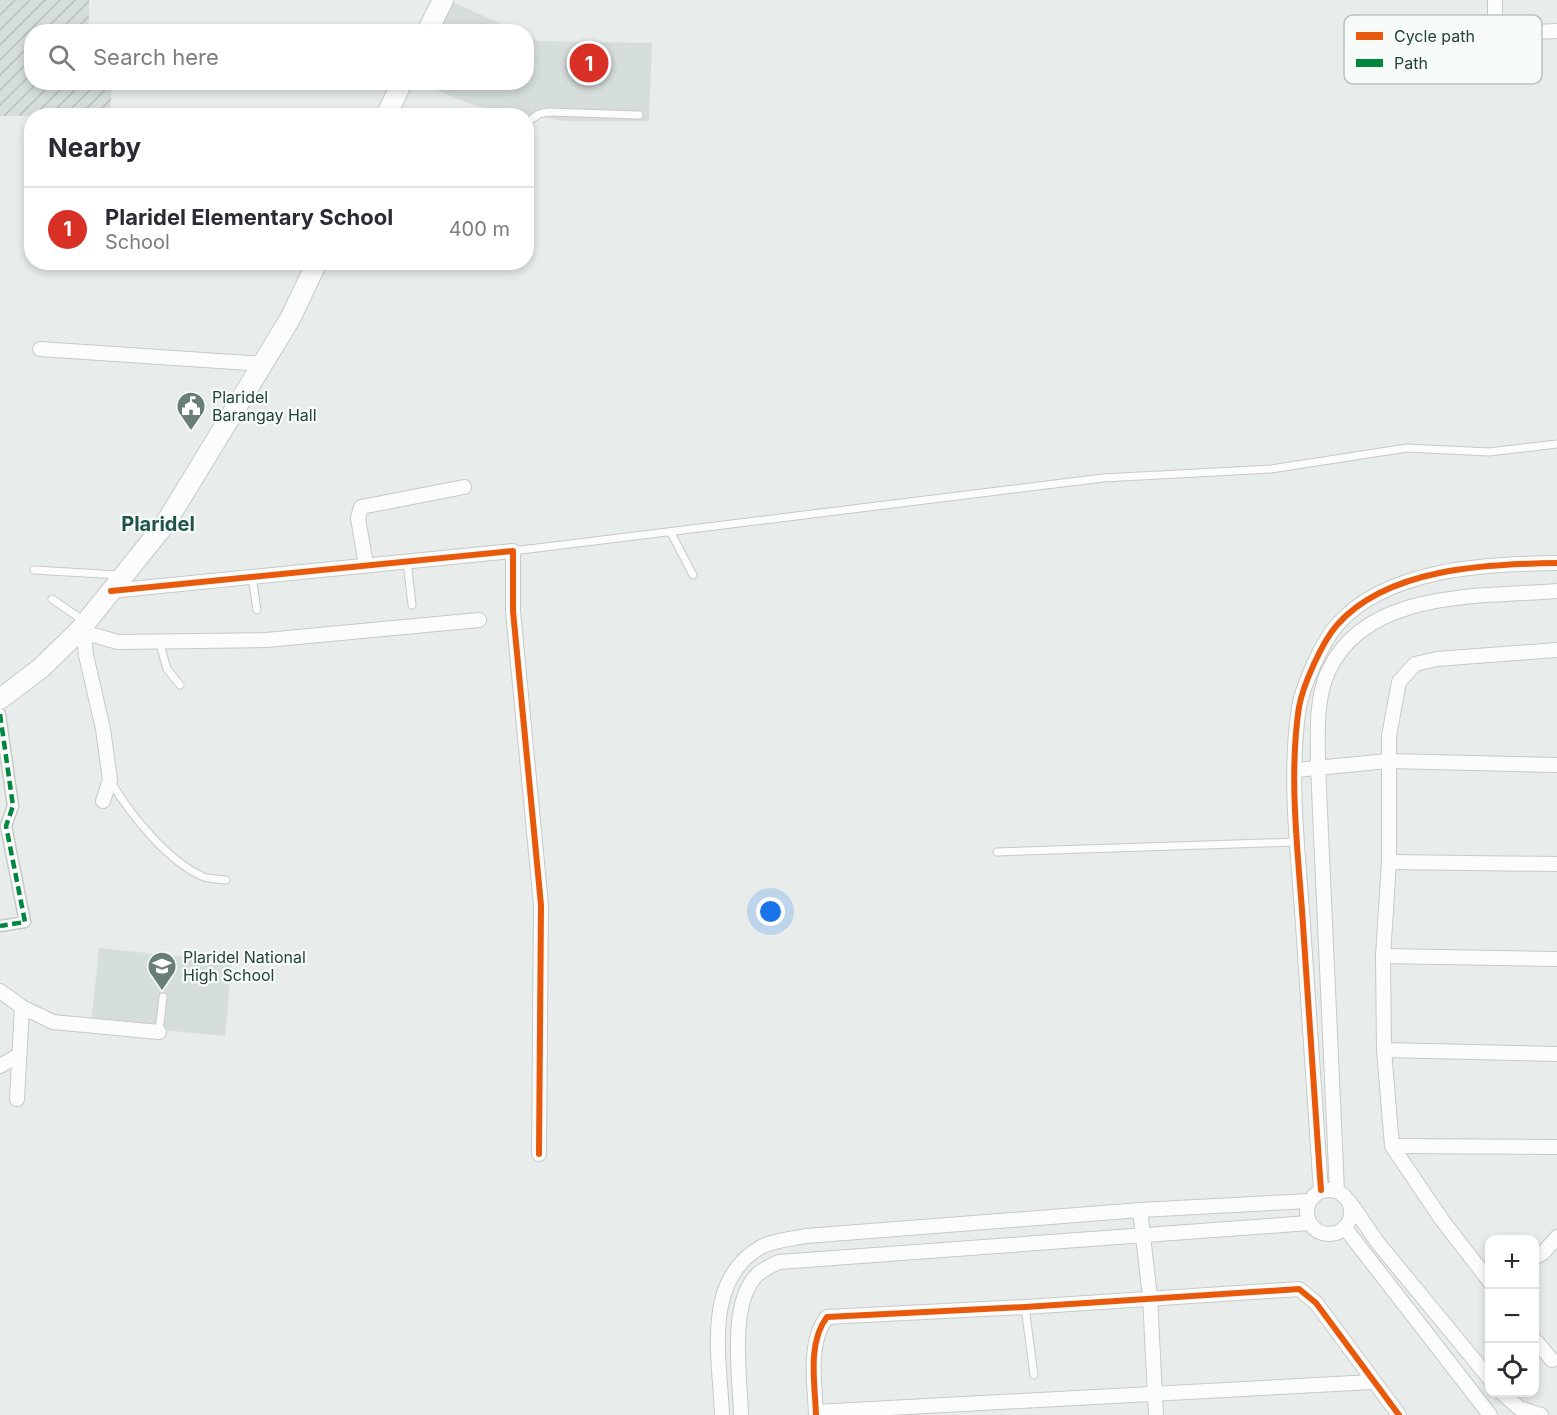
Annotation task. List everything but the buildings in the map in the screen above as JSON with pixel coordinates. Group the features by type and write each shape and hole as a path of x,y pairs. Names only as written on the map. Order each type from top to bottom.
{"main road":[{"path":"431,24 443,0"},
{"path":"390,108 398,90"},
{"path":"0,699 41,668 83,629 165,524 290,319 313,270"}],"street":[{"path":"1495,0 1495,15"},
{"path":"1542,32 1557,31"},
{"path":"40,349 263,364"},
{"path":"366,565 358,518 361,507 464,487"},
{"path":"111,591 513,551 513,611 541,905 539,1154"},
{"path":"1321,1190 1297,842 1296,771 1299,706 1313,668 1336,626 1369,599 1417,577 1520,564 1557,563"},
{"path":"1337,1191 1318,767 1318,715 1328,672 1350,640 1381,617 1419,603 1557,591"},
{"path":"103,801 110,780 103,729 86,655 83,629 118,642 266,640 478,620"},
{"path":"1485,1276 1442,1220 1392,1146 1384,1050 1383,956 1389,862 1388,761 1391,715 1399,682 1415,664 1437,659 1557,650"},
{"path":"0,714 13,806 6,826 25,922 0,926"},
{"path":"1296,771 1388,761 1557,765"},
{"path":"1389,862 1557,864"},
{"path":"1383,956 1557,959"},
{"path":"0,991 22,1007 53,1022 159,1032"},
{"path":"17,1099 22,1007"},
{"path":"1384,1050 1557,1054"},
{"path":"0,1065 19,1055"},
{"path":"1392,1146 1557,1148"},
{"path":"1349,1201 1351,1215 1345,1228 1332,1234 1318,1232 1309,1223 1306,1211 1309,1200 1321,1190 1337,1191 1349,1201 1378,1243 1485,1373"},
{"path":"722,1415 719,1317 721,1297 728,1279 743,1260 763,1246 806,1236 1140,1210 1309,1200"},
{"path":"1140,1210 1150,1297 1156,1415"},
{"path":"741,1415 739,1313 747,1288 759,1273 779,1262 1309,1223"},
{"path":"1345,1228 1491,1415"},
{"path":"1539,1256 1557,1237"},
{"path":"1372,1382 816,1413 815,1342 819,1328 827,1317 1299,1289 1316,1303 1372,1382 1399,1415"},
{"path":"1537,1343 1552,1360"},
{"path":"1507,1397 1519,1408 1541,1415"}],"lane":[{"path":"534,118 548,112 639,116"},
{"path":"513,551 1103,478 1271,469 1407,448 1489,452 1557,444"},
{"path":"671,533 693,575"},
{"path":"407,561 412,605"},
{"path":"34,570 123,576"},
{"path":"252,576 257,610"},
{"path":"51,599 83,629"},
{"path":"159,641 166,669 180,685"},
{"path":"110,780 126,808 171,855 204,877 226,880"},
{"path":"997,852 1297,842"},
{"path":"159,1032 163,997"},
{"path":"1025,1307 1034,1375"}],"shaded area":[{"path":"0,0 89,0 89,24 24,24 24,90 112,90 110,108 24,108 24,116 0,116"},
{"path":"448,0 501,24 434,24"},
{"path":"534,39 652,43 649,121 564,121 534,116 534,108 476,106 436,90 534,90"},
{"name":"Plaridel National High School","path":"99,948 232,962 225,1036 91,1023"}],"marked path":[{"path":"0,714 13,806 6,826 25,922 0,926"}],"cycle path":[{"path":"111,591 513,551 513,611 541,905 539,1154"},
{"path":"1321,1190 1294,783 1296,732 1299,707 1305,687 1319,653 1337,625 1358,606 1382,591 1439,573 1469,568 1557,563"},
{"path":"816,1415 814,1351 821,1327 827,1317 1299,1289 1316,1303 1399,1415"}],"place":[{"name":"Plaridel Elementary School","path":"589,63"},
{"name":"Plaridel Barangay Hall","path":"191,432"},
{"name":"Plaridel National High School","path":"162,992"}],"district":[{"name":"Plaridel","path":"158,524"}]}
